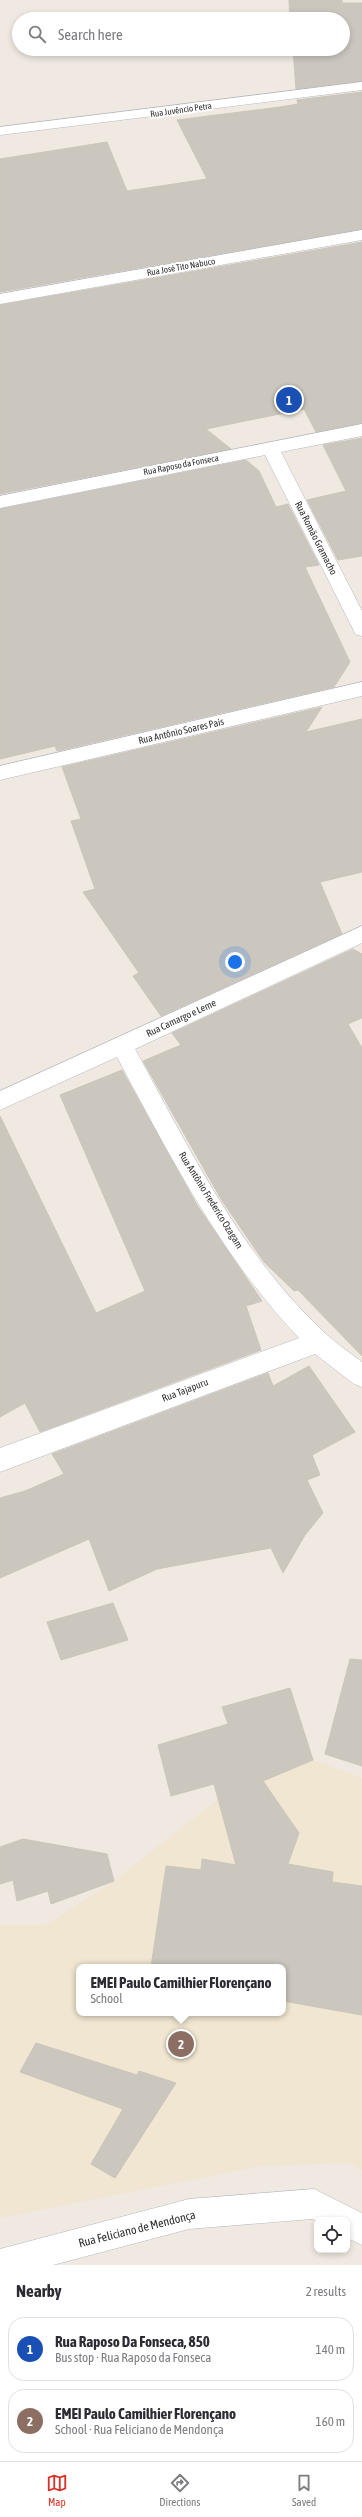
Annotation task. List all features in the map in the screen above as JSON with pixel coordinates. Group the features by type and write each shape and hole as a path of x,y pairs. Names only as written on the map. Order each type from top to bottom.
{"street":[{"name":"Rua Juvêncio Petra","path":"0,131 119,118 362,86"},
{"name":"Rua José Tito Nabuco","path":"0,299 362,235"},
{"name":"Rua Raposo da Fonseca","path":"0,502 270,447 362,430"},
{"name":"Rua Romão Gramacho","path":"270,447 362,629"},
{"name":"Rua Antônio Soares Pais","path":"0,773 362,689"},
{"name":"Rua Camargo e Leme","path":"0,1101 362,934"},
{"name":"Rua Antônio Frederico Ozagam","path":"122,1045 193,1175 228,1231 273,1293 318,1342"},
{"path":"318,1342 362,1376"},
{"name":"Rua Tajapuru","path":"0,1460 318,1342"},
{"name":"Rua Feliciano de Mendonça","path":"0,2264 189,2214 314,2204 338,2217"},
{"name":"Rua Feliciano de Mendonça","path":"350,2223 362,2230"}],"shaded area":[{"path":"313,1760 362,1778 362,2170 349,2163 261,2166 0,2218 0,1925 45,1925 114,1881 217,1800"}],"building":[{"path":"289,0 342,0 342,3 362,3 362,81 296,89 294,56 350,56 350,12 290,12"},
{"path":"362,92 362,229 0,292 0,159 107,142 127,191 207,179 177,120 280,107 298,104 297,100"},
{"path":"362,242 362,423 316,432 304,409 206,429 231,449 0,494 0,305"},
{"path":"362,438 362,556 338,560 307,500 346,491 323,445"},
{"path":"246,460 259,471 276,507 288,504 319,565 305,567 350,662 334,687 57,751 55,746 0,759 0,509"},
{"path":"322,707 306,732 362,719 362,872 320,882 342,934 161,1016 133,976 139,973 83,892 95,889 71,821 81,819 62,767"},
{"path":"353,949 362,954 362,1018 348,1024 362,1048 362,1356 298,1290 294,1291 264,1262 221,1199 143,1061 181,1045 172,1033"},
{"path":"122,1070 197,1205 262,1301 246,1306 261,1350 40,1432 25,1403 0,1417 0,1116 96,1313 145,1291 60,1095"},
{"path":"309,1366 355,1432 312,1455 320,1475 307,1480 323,1513 305,1535 283,1573 271,1548 157,1569 109,1591 89,1539 0,1578 0,1498 25,1491 64,1474 52,1454 268,1373 273,1386"},
{"path":"113,1603 128,1640 61,1660 47,1622"},
{"path":"350,1659 362,1660 362,1766 325,1754"},
{"path":"290,1688 313,1760 263,1781 299,1833 288,1864 333,1872 332,1882 362,1886 362,2015 286,2002 286,1964 151,1964 166,1866 201,1870 202,1859 236,1865 214,1784 171,1796 158,1745 228,1724 222,1707"},
{"path":"23,1839 107,1854 114,1881 51,1904 48,1891 17,1901 13,1880 0,1884 0,1847"},
{"path":"36,2043 137,2075 139,2071 176,2083 115,2178 91,2164 123,2109 20,2072"}],"place":[{"name":"Rua Raposo Da Fonseca, 850","path":"289,400"},
{"name":"EMEI Paulo Camilhier Florençano","path":"181,2044"}]}
